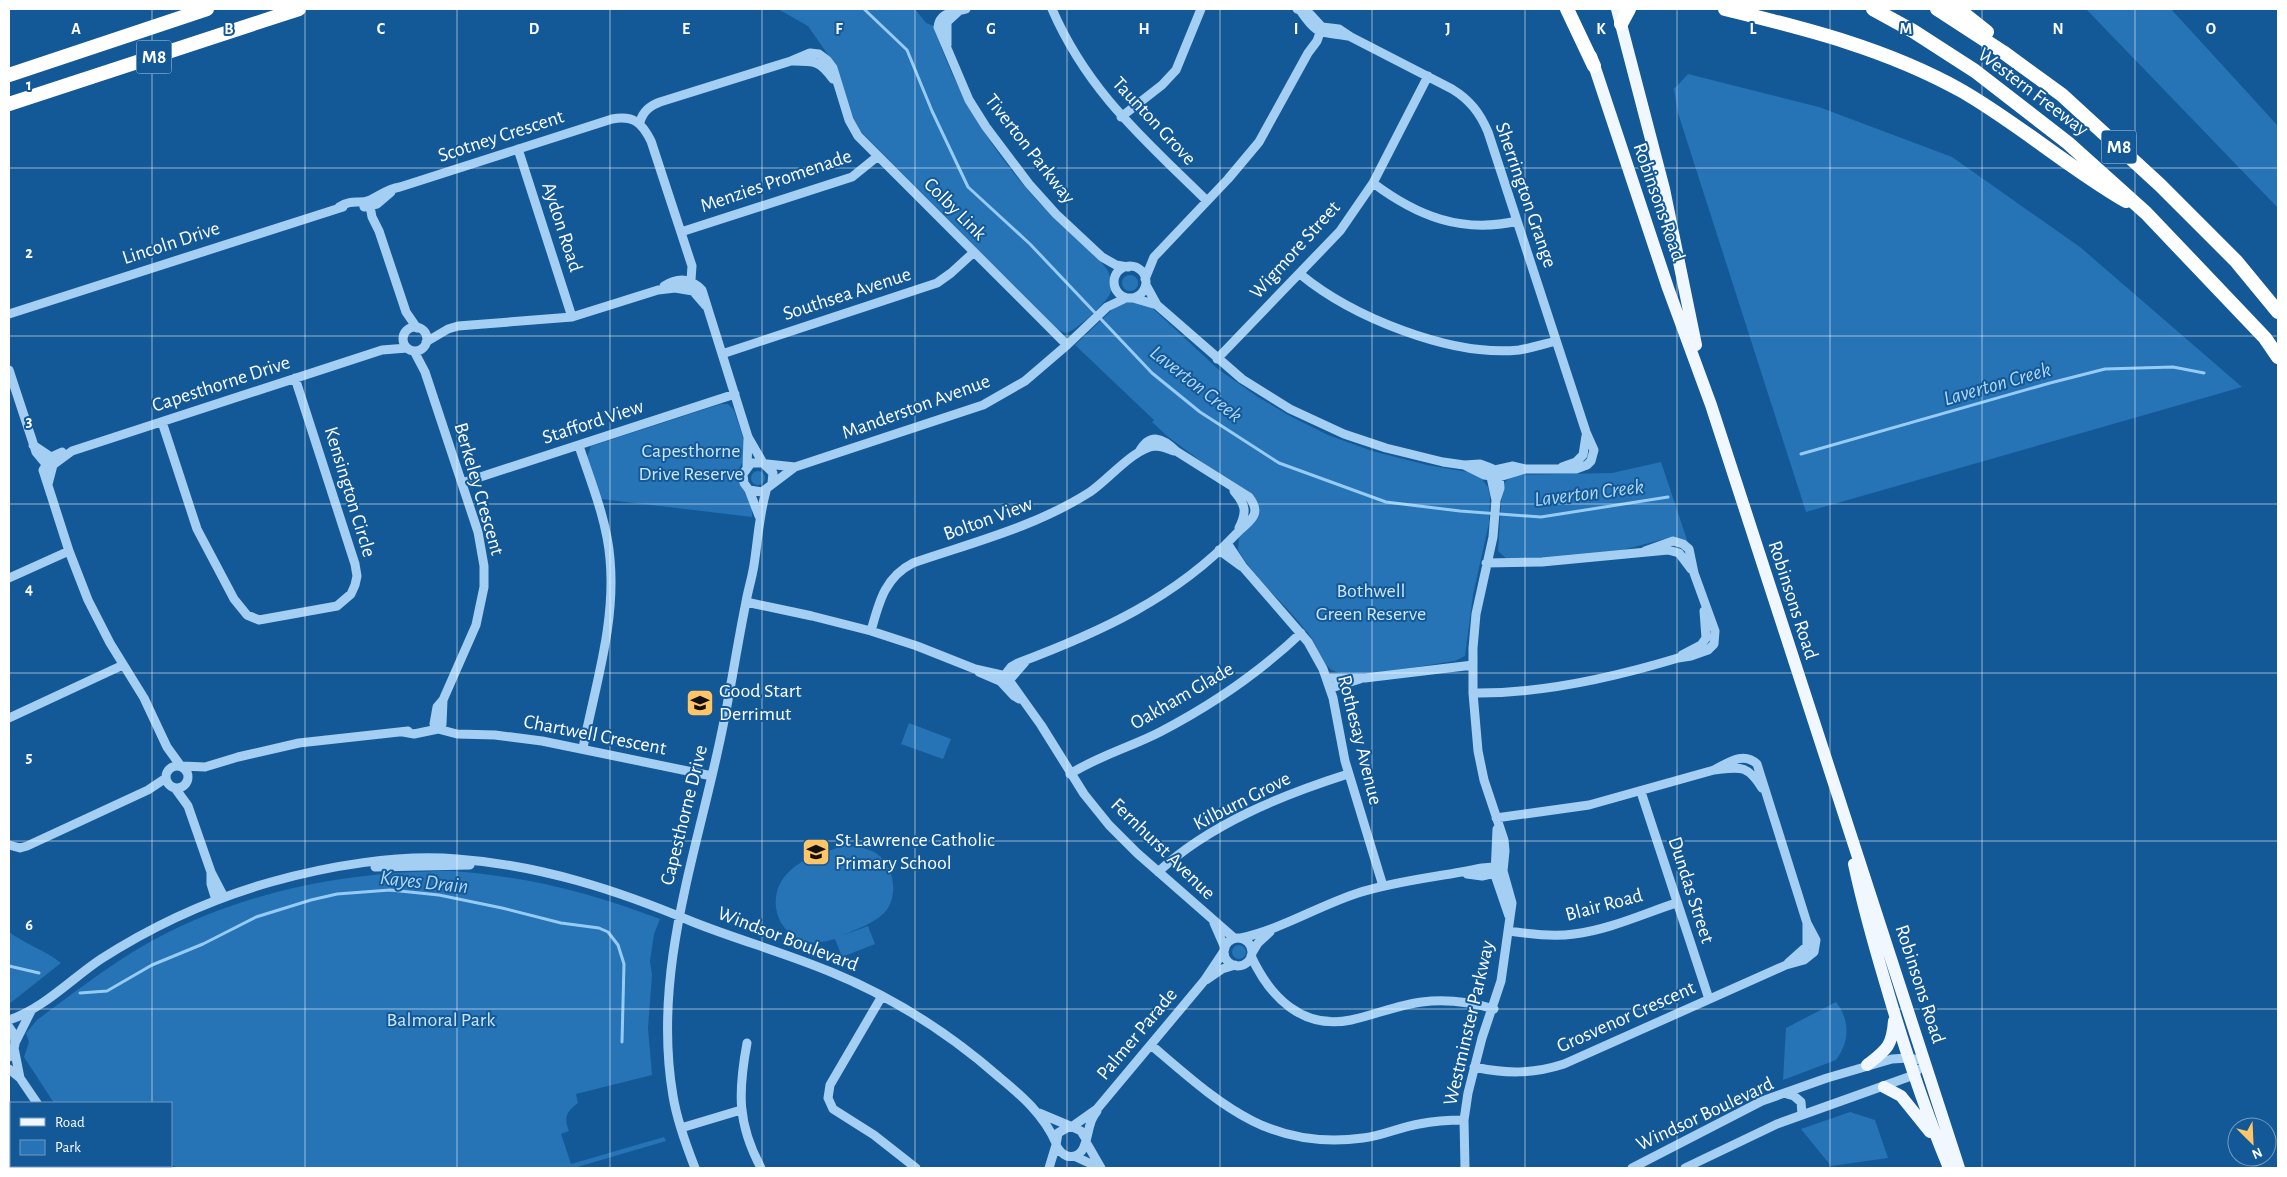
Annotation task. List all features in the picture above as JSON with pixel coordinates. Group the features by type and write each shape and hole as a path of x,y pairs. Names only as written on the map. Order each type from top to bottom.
{"highway":[{"name":"M8","path":"9,74 207,9"},
{"name":"M8","path":"9,104 299,9"},
{"path":"1567,9 1594,66"},
{"path":"1621,24 1629,9"},
{"path":"1726,9 1838,38 1904,62 1962,91 2101,186 2146,213"},
{"name":"Western Freeway","path":"1872,9 1913,31 1975,71 2068,143 2146,213 2264,338 2278,357"},
{"name":"Western Freeway","path":"1937,9 2003,52 2062,95 2160,185 2236,261 2278,312"},
{"path":"1958,9 2062,95"}],"main road":[{"name":"Robinsons Road","path":"1575,9 1668,288 1711,405 1959,1168"},
{"name":"Robinsons Road","path":"1616,9 1664,189 1689,317 1711,405"},
{"name":"Robinsons Road","path":"1842,806 1865,918 1908,1058 1949,1168"},
{"path":"1867,1065 1889,1048 1893,1036 1895,1017"},
{"path":"1884,1087 1901,1096 1938,1142"}],"street":[{"name":"Taunton Grove","path":"1052,9 1075,54 1121,116 1207,201"},
{"path":"1121,116 1172,75 1179,63 1201,9"},
{"name":"Tiverton Parkway","path":"963,10 942,24 948,50 969,100 997,143 1038,194 1102,257 1116,265 1131,267"},
{"name":"Sherrington Grange","path":"1299,10 1310,14 1320,30 1339,29 1459,93 1477,110 1488,132 1586,432 1594,450 1591,461"},
{"path":"1157,305 1130,298 1118,292 1115,283 1120,271 1154,257 1259,142 1308,53 1312,38 1320,30"},
{"name":"Colby Link","path":"642,119 670,100 791,61 810,53 823,56 831,65 852,128 1067,345"},
{"name":"Wigmore Street","path":"1217,358 1340,231 1373,183 1428,76"},
{"name":"Scotney Crescent","path":"370,204 384,191 612,119 642,119"},
{"path":"642,119 650,126 651,141 688,256 688,283 706,306 748,437 773,473 772,483 766,491 757,493 749,490 743,478 748,466 748,437"},
{"name":"Aydon Road","path":"518,149 572,317"},
{"name":"Menzies Promenade","path":"681,232 852,177 878,156"},
{"path":"1373,183 1413,208 1455,224 1488,227 1517,221"},
{"name":"Lincoln Drive","path":"11,315 339,207 349,202 370,204"},
{"path":"370,204 406,312 426,336 417,347 404,335 406,312"},
{"name":"Southsea Avenue","path":"722,354 937,283 951,274 974,253"},
{"name":"Tiverton Parkway","path":"1102,257 1115,283"},
{"path":"1130,298 1141,294 1154,257"},
{"path":"1131,267 1142,272 1157,305 1242,379 1290,409 1344,434 1404,453 1464,465 1480,464 1495,475 1513,466 1525,469 1576,469 1587,465 1591,461 1583,455"},
{"path":"1300,274 1354,310 1427,338 1462,345 1504,350 1528,348 1556,341"},
{"name":"Capesthorne Drive","path":"382,350 404,335 410,328 448,329 465,325 572,317 658,290 688,283"},
{"name":"Manderston Avenue","path":"1107,307 1115,283"},
{"name":"Manderston Avenue","path":"772,483 795,467 983,405 1025,381 1107,307 1130,298"},
{"name":"Capesthorne Drive","path":"50,462 72,452 382,350 417,347 448,329"},
{"name":"Berkeley Crescent","path":"417,347 482,548 484,587 473,632 443,700 438,726"},
{"path":"9,370 33,445 50,462 48,484 69,551 99,622 148,706 167,747 181,766 188,771 188,806"},
{"name":"Kensington Circle","path":"162,422 197,529 242,611 259,620 332,608 351,594 357,576 351,548 295,378"},
{"name":"Stafford View","path":"462,483 735,394"},
{"path":"1559,468 1576,462 1583,455 1586,432"},
{"path":"579,446 606,533 612,586 606,635 583,748"},
{"name":"Bolton View","path":"870,631 884,589 901,570 913,563 1011,532 1042,519 1093,490 1139,452 1157,446 1176,452 1230,487 1242,500 1250,513 1238,531 1227,542"},
{"path":"748,466 755,462 795,467"},
{"name":"Westminster Parkway","path":"1465,1168 1464,1120 1474,1067 1494,1008 1504,967 1512,898 1497,871 1498,843 1496,818 1478,751 1473,693 1476,614 1493,537 1496,500 1500,488 1495,475"},
{"name":"Capesthorne Drive","path":"749,490 759,516"},
{"name":"Capesthorne Drive","path":"695,1168 681,1128 670,1075 667,1018 669,969 682,896 712,776 736,661 754,565 759,516 766,491"},
{"path":"746,602 870,631 917,646 975,669 986,676 1005,680 1011,667 1084,638 1129,615 1179,583 1220,550 1227,542"},
{"name":"Rothesay Avenue","path":"1227,542 1243,567 1301,633 1317,656 1328,678 1348,774 1383,886"},
{"name":"Rothesay Avenue","path":"1220,550 1243,567"},
{"path":"1473,693 1526,690 1598,679 1678,658 1701,645 1706,638 1703,600 1694,573 1683,557 1674,550 1646,551 1542,562 1486,563"},
{"path":"9,578 69,551"},
{"name":"Oakham Glade","path":"1070,774 1092,761 1160,732 1204,707 1254,672 1301,633"},
{"path":"9,718 123,665"},
{"path":"1328,678 1365,678 1473,665"},
{"path":"1331,688 1365,678"},
{"name":"Fernhurst Avenue","path":"1005,680 1041,724 1070,774 1109,825 1214,923 1238,938"},
{"path":"10,849 27,846 148,790 167,774 173,766 205,767 238,757 299,743 403,732 414,734 438,726"},
{"name":"Chartwell Crescent","path":"438,726 470,734 542,741 583,748 712,776"},
{"path":"167,747 167,774 174,788 188,806 211,872 211,884 220,899"},
{"path":"148,790 181,788 205,767"},
{"name":"Grosvenor Crescent","path":"1474,1067 1518,1073 1552,1068 1786,965 1807,946 1807,923 1764,792 1755,776 1746,769 1714,770 1641,792 1589,805 1496,818"},
{"name":"Kilburn Grove","path":"1158,872 1191,847 1240,818 1302,789 1348,774"},
{"name":"Dundas Street","path":"1641,792 1709,1000"},
{"name":"Windsor Boulevard","path":"9,1020 31,1012 78,975 116,950 160,925 220,899 272,882 345,867 493,864 570,877 680,915 830,972 882,996 962,1047 997,1075 1038,1113 1056,1144"},
{"path":"1494,1008 1454,1001 1423,1002 1393,1007 1350,1021 1326,1021 1306,1016 1287,1006 1263,980 1226,958 1225,950 1238,938 1272,930 1317,908 1383,886 1425,877 1456,873 1482,876 1497,871"},
{"name":"Blair Road","path":"1509,931 1552,935 1574,934 1676,903"},
{"name":"Fernhurst Avenue","path":"1214,923 1225,950"},
{"path":"1236,965 1246,963 1258,943 1272,930"},
{"path":"1238,938 1248,942 1263,980"},
{"name":"Palmer Parade","path":"1072,1126 1097,1109 1204,981 1225,950"},
{"name":"Palmer Parade","path":"1204,981 1222,969 1236,965"},
{"path":"882,996 830,1085 828,1098 833,1109 874,1135 916,1168"},
{"name":"Windsor Boulevard","path":"9,1057 31,1012"},
{"path":"9,1027 13,1033 20,1078"},
{"path":"747,1043 742,1072 741,1110 746,1134 761,1168"},
{"path":"1151,1045 1235,1113 1282,1134 1313,1140 1338,1141 1365,1138 1418,1124 1464,1120"},
{"name":"Windsor Boulevard","path":"1632,1168 1762,1102 1867,1065 1892,1059 1908,1058"},
{"name":"Robinsons Road","path":"1908,1058 1925,1061"},
{"path":"1914,1075 1925,1061"},
{"path":"9,1069 20,1078 36,1102"},
{"name":"Windsor Boulevard","path":"1685,1168 1739,1141 1802,1114 1914,1075"},
{"path":"1786,1094 1794,1096 1801,1102 1802,1114"},
{"name":"Palmer Parade","path":"1086,1140 1097,1109"},
{"path":"681,1128 741,1110"},
{"name":"Windsor Boulevard","path":"1038,1113 1072,1126"},
{"path":"1050,1168 1058,1133 1072,1126 1081,1131 1101,1168"},
{"path":"1050,1168 1082,1151 1086,1140"},
{"path":"1056,1144 1061,1153 1101,1168"}],"green space":[{"path":"778,9 915,9 926,23 934,26 942,50 963,95 974,116 1002,157 1033,196 1091,251 1108,271 1111,291 1107,299 1076,328 1065,333 1057,329 860,131 853,118 835,65 808,26"},
{"path":"2086,9 2171,9 2278,126 2278,208"},
{"path":"1688,74 1819,107 1952,157 2080,247 2242,387 1806,512 1678,113 1674,89"},
{"path":"1130,275 1136,277 1138,283 1136,289 1130,291 1124,289 1122,283 1124,277"},
{"name":"Bothwell Green Reserve","path":"1131,301 1149,305 1218,369 1258,397 1290,416 1328,435 1372,451 1427,465 1468,472 1482,479 1488,487 1490,496 1489,523 1473,595 1465,656 1455,661 1374,673 1344,673 1330,669 1311,637 1254,573 1238,550 1239,537 1259,508 1254,496 1202,462 1167,436 1152,422 1154,420 1075,345 1114,308"},
{"name":"Capesthorne Drive Reserve","path":"721,404 728,404 734,410 744,440 744,460 738,470 737,479 752,505 752,517 601,499 587,457 591,446"},
{"path":"1661,462 1688,543 1672,537 1615,552 1576,557 1507,559 1498,551 1502,489 1504,483 1510,478 1518,475 1612,473"},
{"path":"755,471 761,471 765,478 761,485 755,485 751,481 751,475"},
{"path":"909,723 951,739 943,759 901,744"},
{"path":"845,845 869,850 879,855 889,868 892,876 893,893 888,908 884,913 868,924 844,935 868,926 875,944 842,957 835,939 823,942 804,941 786,930 777,912 776,903 780,883 792,869 813,857"},
{"name":"Balmoral Park","path":"452,871 507,877 558,887 608,901 660,919 654,934 650,961 652,975 648,1028 652,1075 576,1094 578,1103 571,1109 566,1118 569,1131 561,1134 571,1164 664,1137 666,1141 574,1168 179,1168 172,1165 172,1102 53,1102 24,1057 29,1042 26,1033 37,1020 98,975 136,950 172,930 249,900 289,889 370,875"},
{"path":"9,932 61,963 9,1004"},
{"path":"1236,945 1242,945 1246,952 1242,959 1236,959 1232,955 1232,949"},
{"path":"1836,1002 1841,1009 1846,1023 1846,1038 1841,1053 1836,1060 1783,1080 1786,1028"},
{"path":"1850,1112 1875,1120 1888,1158 1831,1166 1801,1129"},
{"path":"108,1167 168,1167 168,1168"}],"waterway":[{"name":"Laverton Creek","path":"864,9 907,50 932,111 968,187 1030,244 1152,373 1200,412 1279,463 1386,502 1460,511 1541,517 1668,497"},
{"name":"Laverton Creek","path":"1801,454 2105,369 2173,367 2204,373"},
{"name":"Kayes Drain","path":"80,993 107,991 152,965 203,944 256,917 337,894 390,890 439,895 561,923 599,928 608,932 618,945 624,964 622,1042"},
{"name":"Kayes Drain","path":"9,966 39,973"}],"place":[{"name":"Good Start Derrimut","path":"700,703"},
{"name":"St Lawrence Catholic Primary School","path":"816,852"}]}
